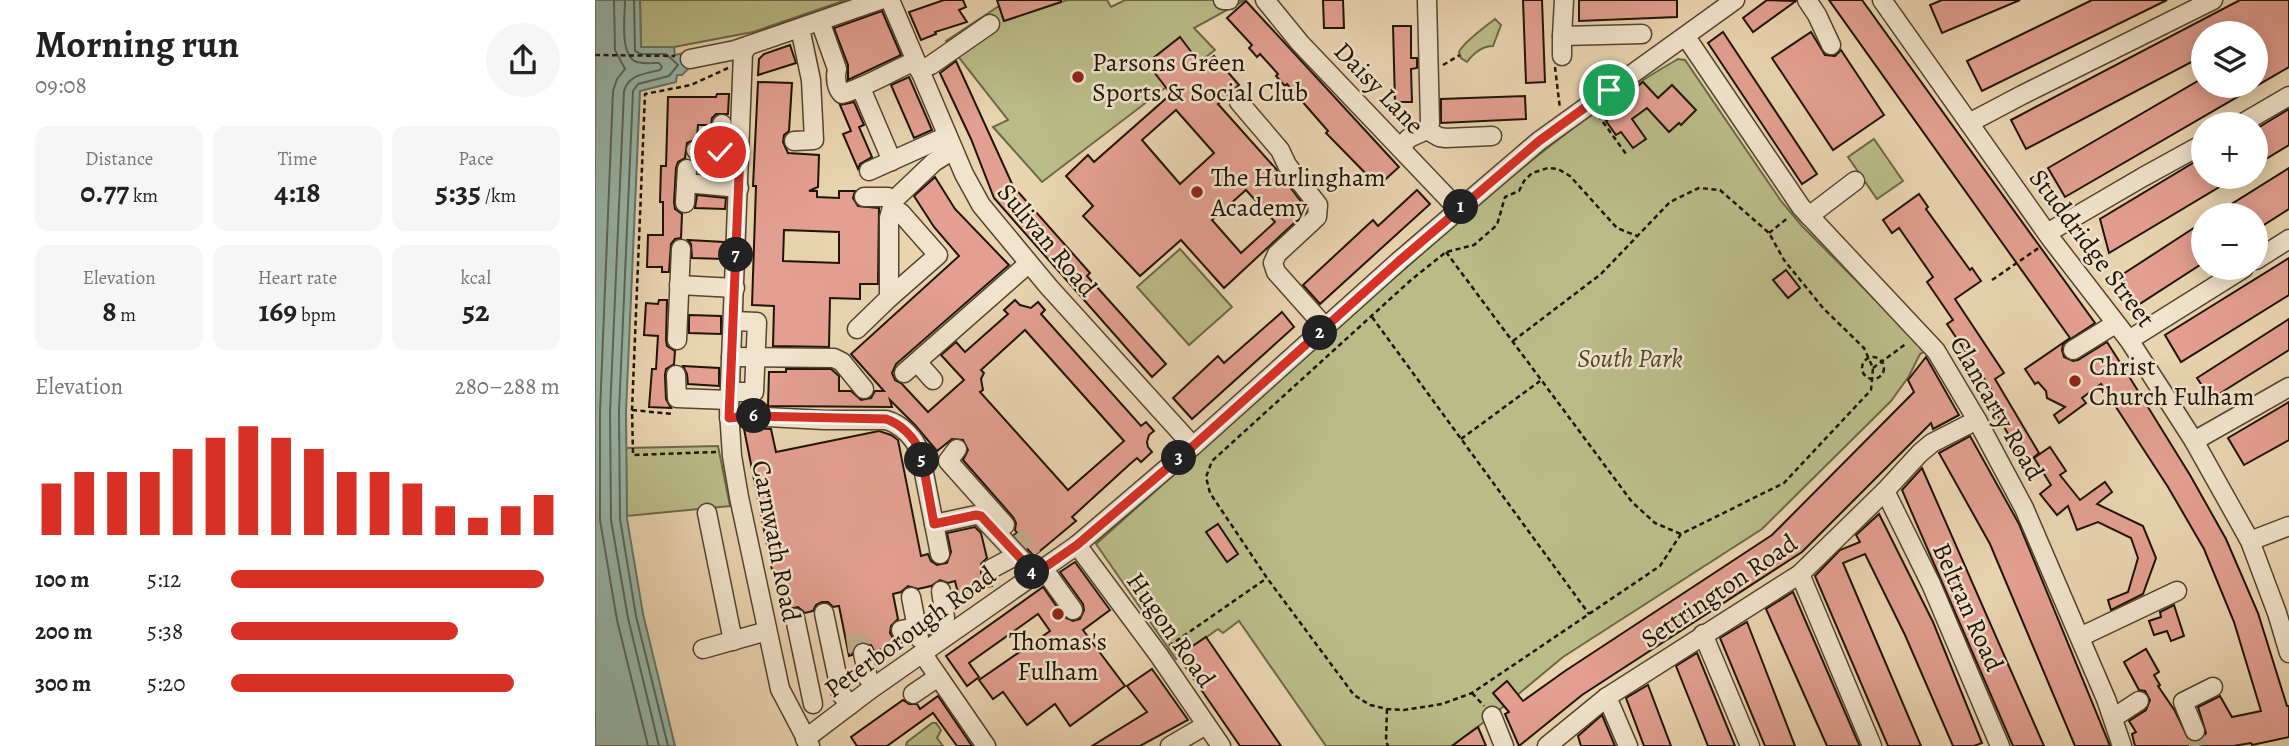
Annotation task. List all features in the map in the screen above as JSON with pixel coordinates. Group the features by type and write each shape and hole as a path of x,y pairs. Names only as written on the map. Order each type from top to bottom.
{"street":[{"path":"687,56 746,53 800,28 880,0"},
{"name":"Sulivan Road","path":"890,0 950,143 981,205 1028,264 1193,446"},
{"path":"1223,0 1229,0"},
{"name":"Daisy Lane","path":"1265,0 1300,43 1459,210"},
{"path":"1427,0 1430,114 1427,130"},
{"path":"1564,0 1562,45 1642,34"},
{"path":"1807,0 1831,45"},
{"path":"1969,123 2213,0"},
{"name":"Studdridge Street","path":"1889,2 2043,240 2129,340 2195,441 2250,541 2288,647"},
{"name":"Peterborough Road","path":"807,742 850,705 924,652 1034,565 1077,545 1539,141 1710,23 1722,6"},
{"path":"820,21 837,69 835,77 842,94 877,80 890,71 931,65 990,24"},
{"path":"794,141 814,140 811,80 800,28"},
{"name":"Clancarty Road","path":"1689,35 1800,212 1930,343 1977,420 2024,508 2080,637 2122,746"},
{"name":"Carnwath Road","path":"746,53 731,357 731,452 780,689 807,742"},
{"path":"863,93 892,161"},
{"path":"2262,112 2289,96"},
{"path":"1239,102 1280,150 1287,165 1318,205 1317,217 1277,254 1273,263 1276,272 1326,328"},
{"path":"720,152 722,124"},
{"path":"1400,148 1409,138 1427,130"},
{"path":"1427,130 1446,138 1492,136"},
{"path":"869,171 950,143"},
{"path":"889,298 889,218 893,203 950,143"},
{"path":"696,150 740,152"},
{"path":"2043,240 2143,177 2191,151"},
{"path":"685,203 687,176 739,188"},
{"path":"1800,212 1855,181"},
{"path":"857,329 938,255 888,197 864,197"},
{"path":"2268,252 2289,239"},
{"path":"677,340 681,249"},
{"path":"933,380 911,367 1028,264"},
{"path":"2129,340 2225,280"},
{"path":"680,285 735,288"},
{"path":"676,376 677,398 730,396 754,392 757,322 733,321"},
{"path":"2073,350 2116,324"},
{"path":"731,357 835,358 842,362 864,389"},
{"path":"2195,441 2289,387"},
{"path":"729,418 748,416 886,419 895,422 903,428 921,453 940,554"},
{"name":"Settrington Road","path":"1547,746 1607,697 1800,574 1932,443 1977,420"},
{"path":"957,449 948,461 1014,535"},
{"name":"Beltran Road","path":"1885,491 1931,584 2000,746"},
{"path":"707,513 733,641"},
{"path":"934,524 981,516 1034,565 1073,610"},
{"path":"2250,541 2289,526"},
{"name":"Hugon Road","path":"1077,545 1158,654 1221,746"},
{"path":"991,569 1034,565"},
{"path":"1800,574 1872,746"},
{"path":"909,628 937,623 946,617 941,591"},
{"path":"2080,637 2177,591"},
{"path":"911,597 909,628 919,639 938,677 986,746"},
{"path":"824,613 836,645 841,694 850,705"},
{"path":"795,618 813,704"},
{"path":"703,649 767,631"},
{"path":"1703,634 1750,746"},
{"path":"802,650 836,645"},
{"path":"863,653 868,678"},
{"path":"913,694 938,677"},
{"path":"2195,731 2183,702 2213,687"},
{"path":"1607,697 1628,746"},
{"path":"2113,718 2139,701"},
{"path":"1492,716 1504,746"},
{"path":"1170,746 1206,725"}],"path":[{"path":"1560,116 1554,47 1555,43 1562,45"},
{"path":"731,452 633,455 632,410 645,94 691,85 746,53"},
{"path":"595,55 687,56"},
{"path":"1429,65 1445,65 1459,55"},
{"path":"1591,103 1626,154"},
{"path":"1513,341 1601,274 1670,202 1699,188 1720,190 1769,233 1792,269 1823,308 1864,348 1873,368 1871,390 1784,483 1682,534 1660,566 1472,693 1420,709 1387,709 1370,705 1354,695 1267,578 1210,493 1206,477 1208,468 1212,461 1371,316 1446,252 1473,245 1497,225 1505,197 1518,191 1532,173 1548,168 1564,171 1617,228 1637,236"},
{"path":"1769,233 1800,212"},
{"path":"1991,280 2043,240"},
{"path":"1446,252 1632,502 1655,523 1682,534"},
{"path":"1371,316 1589,614"},
{"path":"1873,368 1915,338"},
{"path":"1875,357 1881,361 1883,371 1879,377 1872,379 1865,376 1863,363 1868,358 1875,357"},
{"path":"1461,439 1541,380"},
{"path":"1168,647 1267,578"},
{"path":"1387,709 1388,746"}],"green space":[{"path":"640,0 846,0 753,32 674,47 641,47"},
{"name":"Parsons Green Sports & Social Club","path":"1067,0 1107,0 1111,7 1125,0 1245,0 1194,28 1215,50 1042,182 993,127 1008,120 946,41 999,6 1004,21"},
{"path":"1495,19 1501,25 1493,46 1478,51 1467,62 1461,58 1461,49"},
{"name":"South Park","path":"1678,59 1685,60 1781,201 1802,226 1926,351 1920,354 1909,376 1891,401 1762,529 1563,657 1452,746 1326,746 1239,621 1223,633 1218,629 1176,659 1096,544 1495,190 1565,134 1639,82"},
{"path":"1874,139 1903,181 1877,199 1848,157"},
{"path":"1180,249 1232,307 1189,345 1137,287"},
{"path":"718,446 730,506 627,516 626,448"},
{"path":"932,723 936,723 941,730 937,738 943,746 906,746 907,742"}],"water":[{"path":"595,0 640,0 641,47 674,47 675,55 689,52 692,65 682,75 677,75 676,82 640,91 626,412 627,519 643,614 675,746 595,746"}],"building":[{"path":"944,0 963,0 966,7 959,10 967,22 935,32 936,34 921,40 909,12"},
{"path":"997,0 1061,0 1061,2 1004,21"},
{"path":"1323,0 1343,0 1344,28 1324,28"},
{"path":"1523,0 1542,0 1545,82 1526,83"},
{"path":"1579,0 1677,0 1677,17 1579,21"},
{"path":"1767,0 1796,1 1753,32 1743,18"},
{"path":"1829,0 1862,0 2095,323 2063,344 2064,357 2078,360 2107,342 2130,378 2226,539 2258,613 2289,706 2289,737 2252,745 2135,746 2132,734 2136,732 2129,721 2146,710 2150,700 2145,691 2139,690 2124,662 2146,649 2159,672 2154,675 2160,685 2158,686 2175,711 2189,740 2199,742 2206,733 2198,707 2220,696 2232,717 2261,711 2234,622 2204,549 2168,487 2101,384 2082,398 2086,403 2059,423 2054,415 2065,407 2047,398 2046,391 2038,382 2035,384 2025,369 2070,338"},
{"path":"1942,0 2020,0 1942,33 1930,5"},
{"path":"2092,0 2167,0 1982,91 1967,61"},
{"path":"2240,0 2289,0 2289,67 2268,79 2268,21 2200,21"},
{"path":"1246,1 1399,167 1378,186 1326,133 1328,131 1287,84 1285,86 1276,76 1278,74 1260,54 1257,57 1249,48 1252,45 1227,18"},
{"path":"882,11 901,55 848,80 848,65 834,28"},
{"path":"1393,26 1411,26 1411,58 1417,58 1417,68 1411,69 1412,102 1395,102"},
{"path":"2191,26 2191,62 2026,149 2011,120"},
{"path":"1723,32 1817,174 1802,184 1708,43"},
{"path":"1811,32 1825,55 1835,56 1841,50 1884,115 1833,150 1772,58"},
{"path":"1180,37 1202,66 1214,56 1239,85 1218,104 1276,169 1306,208 1306,212 1224,288 1181,240 1140,276 1083,216 1093,206 1066,176 1088,155 1094,162 1171,94 1147,63","holes":["1176,110 1214,153 1180,184 1142,140","1246,190 1275,222 1241,253 1212,220"]},
{"path":"790,45 796,63 758,75 759,59 764,54"},
{"path":"956,61 1013,186 1090,273 1087,276 1166,364 1152,377 994,198 971,139 940,73"},
{"path":"909,77 932,130 914,138 891,85"},
{"path":"758,82 792,83 789,131 784,135 783,142 788,153 819,155 818,187 809,191 817,191 817,197 839,198 839,191 855,191 853,198 858,206 879,208 878,284 860,284 860,299 830,298 829,347 773,346 774,306 752,305 756,186 753,186","holes":["784,230 839,232 839,263 783,261"]},
{"path":"1643,82 1658,98 1672,85 1696,110 1681,125 1679,123 1669,132 1647,108 1632,119 1646,139 1633,148 1621,132 1616,135 1606,121 1623,109 1618,101"},
{"path":"2191,85 2191,98 2236,98 2211,112 2191,112 2191,124 2065,197 2048,168"},
{"path":"717,94 729,94 728,114 716,114 711,125 698,125 697,139 687,143 685,158 678,162 676,168 674,202 675,209 682,214 681,238 675,239 671,244 669,272 662,272 662,267 647,267 648,235 663,235 661,166 666,166 668,97 716,97"},
{"path":"1525,96 1526,119 1441,123 1441,99"},
{"path":"854,102 864,125 859,127 872,157 860,164 858,169 843,134 851,131 840,105"},
{"path":"2289,109 2289,145 2268,158 2268,122"},
{"path":"2191,164 2191,189 2216,189 2109,253 2100,219"},
{"path":"2289,168 2289,209 2268,222 2268,203 2233,203 2255,189 2268,189 2268,181"},
{"path":"935,177 955,209 1009,265 896,364 892,373 895,380 928,412 964,380 941,355 956,342 965,352 1008,314 1004,310 1015,300 1020,305 1031,308 1038,302 1045,310 1041,314 1141,426 1146,422 1154,431 1147,442 1152,452 1141,462 1137,458 1130,464 1072,517 1076,521 1034,556 1014,535 1017,533 1013,517 963,460 968,450 963,440 952,439 937,451 890,400 892,407 768,406 769,372 786,372 786,369 831,369 839,376 839,391 851,391 861,400 871,398 875,391 884,391 851,354 959,256 934,227 914,196","holes":["1025,330 1124,441 1068,490 980,392 983,390 981,379 984,373 981,370"]},
{"path":"1417,190 1430,204 1320,304 1303,285 1373,220 1378,226"},
{"path":"1919,194 1928,207 1926,209 1981,281 1955,299 2004,373 1995,379 2039,453 2026,464 1988,400 1995,395 1947,324 1953,320 1927,282 1933,277 1899,228 1892,233 1883,220"},
{"path":"697,195 726,198 725,209 695,208"},
{"path":"2191,230 2191,271 2138,305 2120,276"},
{"path":"688,240 724,242 724,259 692,258"},
{"path":"2289,258 2289,295 2181,362 2165,335 2254,280 2268,280 2268,271"},
{"path":"1786,270 1800,288 1788,298 1773,280"},
{"path":"659,300 667,300 666,340 667,346 675,351 674,364 666,369 665,375 666,399 671,408 649,407 652,369 656,369 658,336 644,335 646,303 658,304"},
{"path":"1282,312 1294,327 1192,419 1173,398 1218,356 1224,363"},
{"path":"689,315 721,316 721,334 689,333"},
{"path":"2289,319 2289,350 2211,399 2197,378"},
{"path":"1926,357 1959,415 1933,429 1931,423 1802,552 1582,695 1519,746 1505,714 1509,712 1493,693 1507,681 1523,701 1772,535 1914,392 1908,380"},
{"path":"683,366 719,368 719,386 688,384"},
{"path":"2289,402 2289,440 2244,465 2228,438"},
{"path":"744,429 771,429 776,452 879,431 891,435 898,440 921,556 928,554 931,561 937,565 947,563 951,552 947,533 975,527 981,533 987,558 981,564 981,574 991,580 992,586 958,593 955,581 948,583 940,580 931,586 918,589 908,586 893,594 898,619 891,626 890,633 893,638 902,641 903,645 874,651 871,645 861,642 855,645 852,655 849,656 839,606 833,607 828,602 822,602 816,605 813,611 805,613 798,607 789,609 782,573 773,575"},
{"path":"1970,436 2019,524 2110,746 2075,746 1990,544 1939,453"},
{"path":"2050,447 2066,471 2060,475 2080,500 2105,482 2112,492 2097,504 2143,526 2156,558 2143,594 2111,610 2108,600 2128,592 2138,558 2131,538 2098,522 2077,530 2068,506 2057,515 2040,494 2051,485 2034,458"},
{"path":"1922,468 2044,746 2013,746 1902,490"},
{"path":"1879,514 1933,622 1982,743 1974,746 1953,746 1905,635 1865,554 1843,563 1921,746 1888,746 1815,576 1840,550 1860,542 1856,535"},
{"path":"1218,524 1238,554 1227,562 1206,532"},
{"path":"1075,562 1110,610 1083,630 1125,686 1070,726 1055,704 1027,725 1003,692 993,699 979,680 1050,631 1038,614 969,663 979,677 967,686 946,656 1043,587 1064,617 1073,621 1080,619 1084,610 1083,604 1060,572"},
{"path":"1793,592 1860,746 1827,746 1766,609"},
{"path":"2174,605 2184,636 2171,641 2167,631 2154,635 2149,621 2161,617 2160,612"},
{"path":"1747,622 1795,746 1765,746 1720,638"},
{"path":"1206,637 1281,746 1240,746 1178,656"},
{"path":"1697,653 1735,746 1708,746 1676,666"},
{"path":"1152,669 1188,720 1140,746 1092,746 1147,712 1127,686"},
{"path":"1648,685 1671,746 1644,746 1626,698"},
{"path":"938,696 972,746 957,746 933,713 887,746 857,746 851,737 903,700 909,704 917,704 920,709"},
{"path":"1602,715 1615,746 1581,746 1578,736"},
{"path":"1478,727 1486,746 1452,746 1464,737"}],"tunnel":[{"path":"1015,535 1033,557"},
{"path":"847,644 861,642 863,653"},
{"path":"2195,731 2198,746"}],"place":[{"name":"Parsons Green Sports & Social Club","path":"1078,77"},
{"name":"The Hurlingham Academy","path":"1197,192"},
{"name":"Christ Church Fulham","path":"2075,381"},
{"name":"Thomas's Fulham","path":"1058,614"}],"route":[{"path":"720,152 740,152 729,418 748,416 886,419 895,422 903,428 921,453 934,524 981,516 1035,574 1077,545 1193,446 1399,261 1539,141 1609,90"}]}
